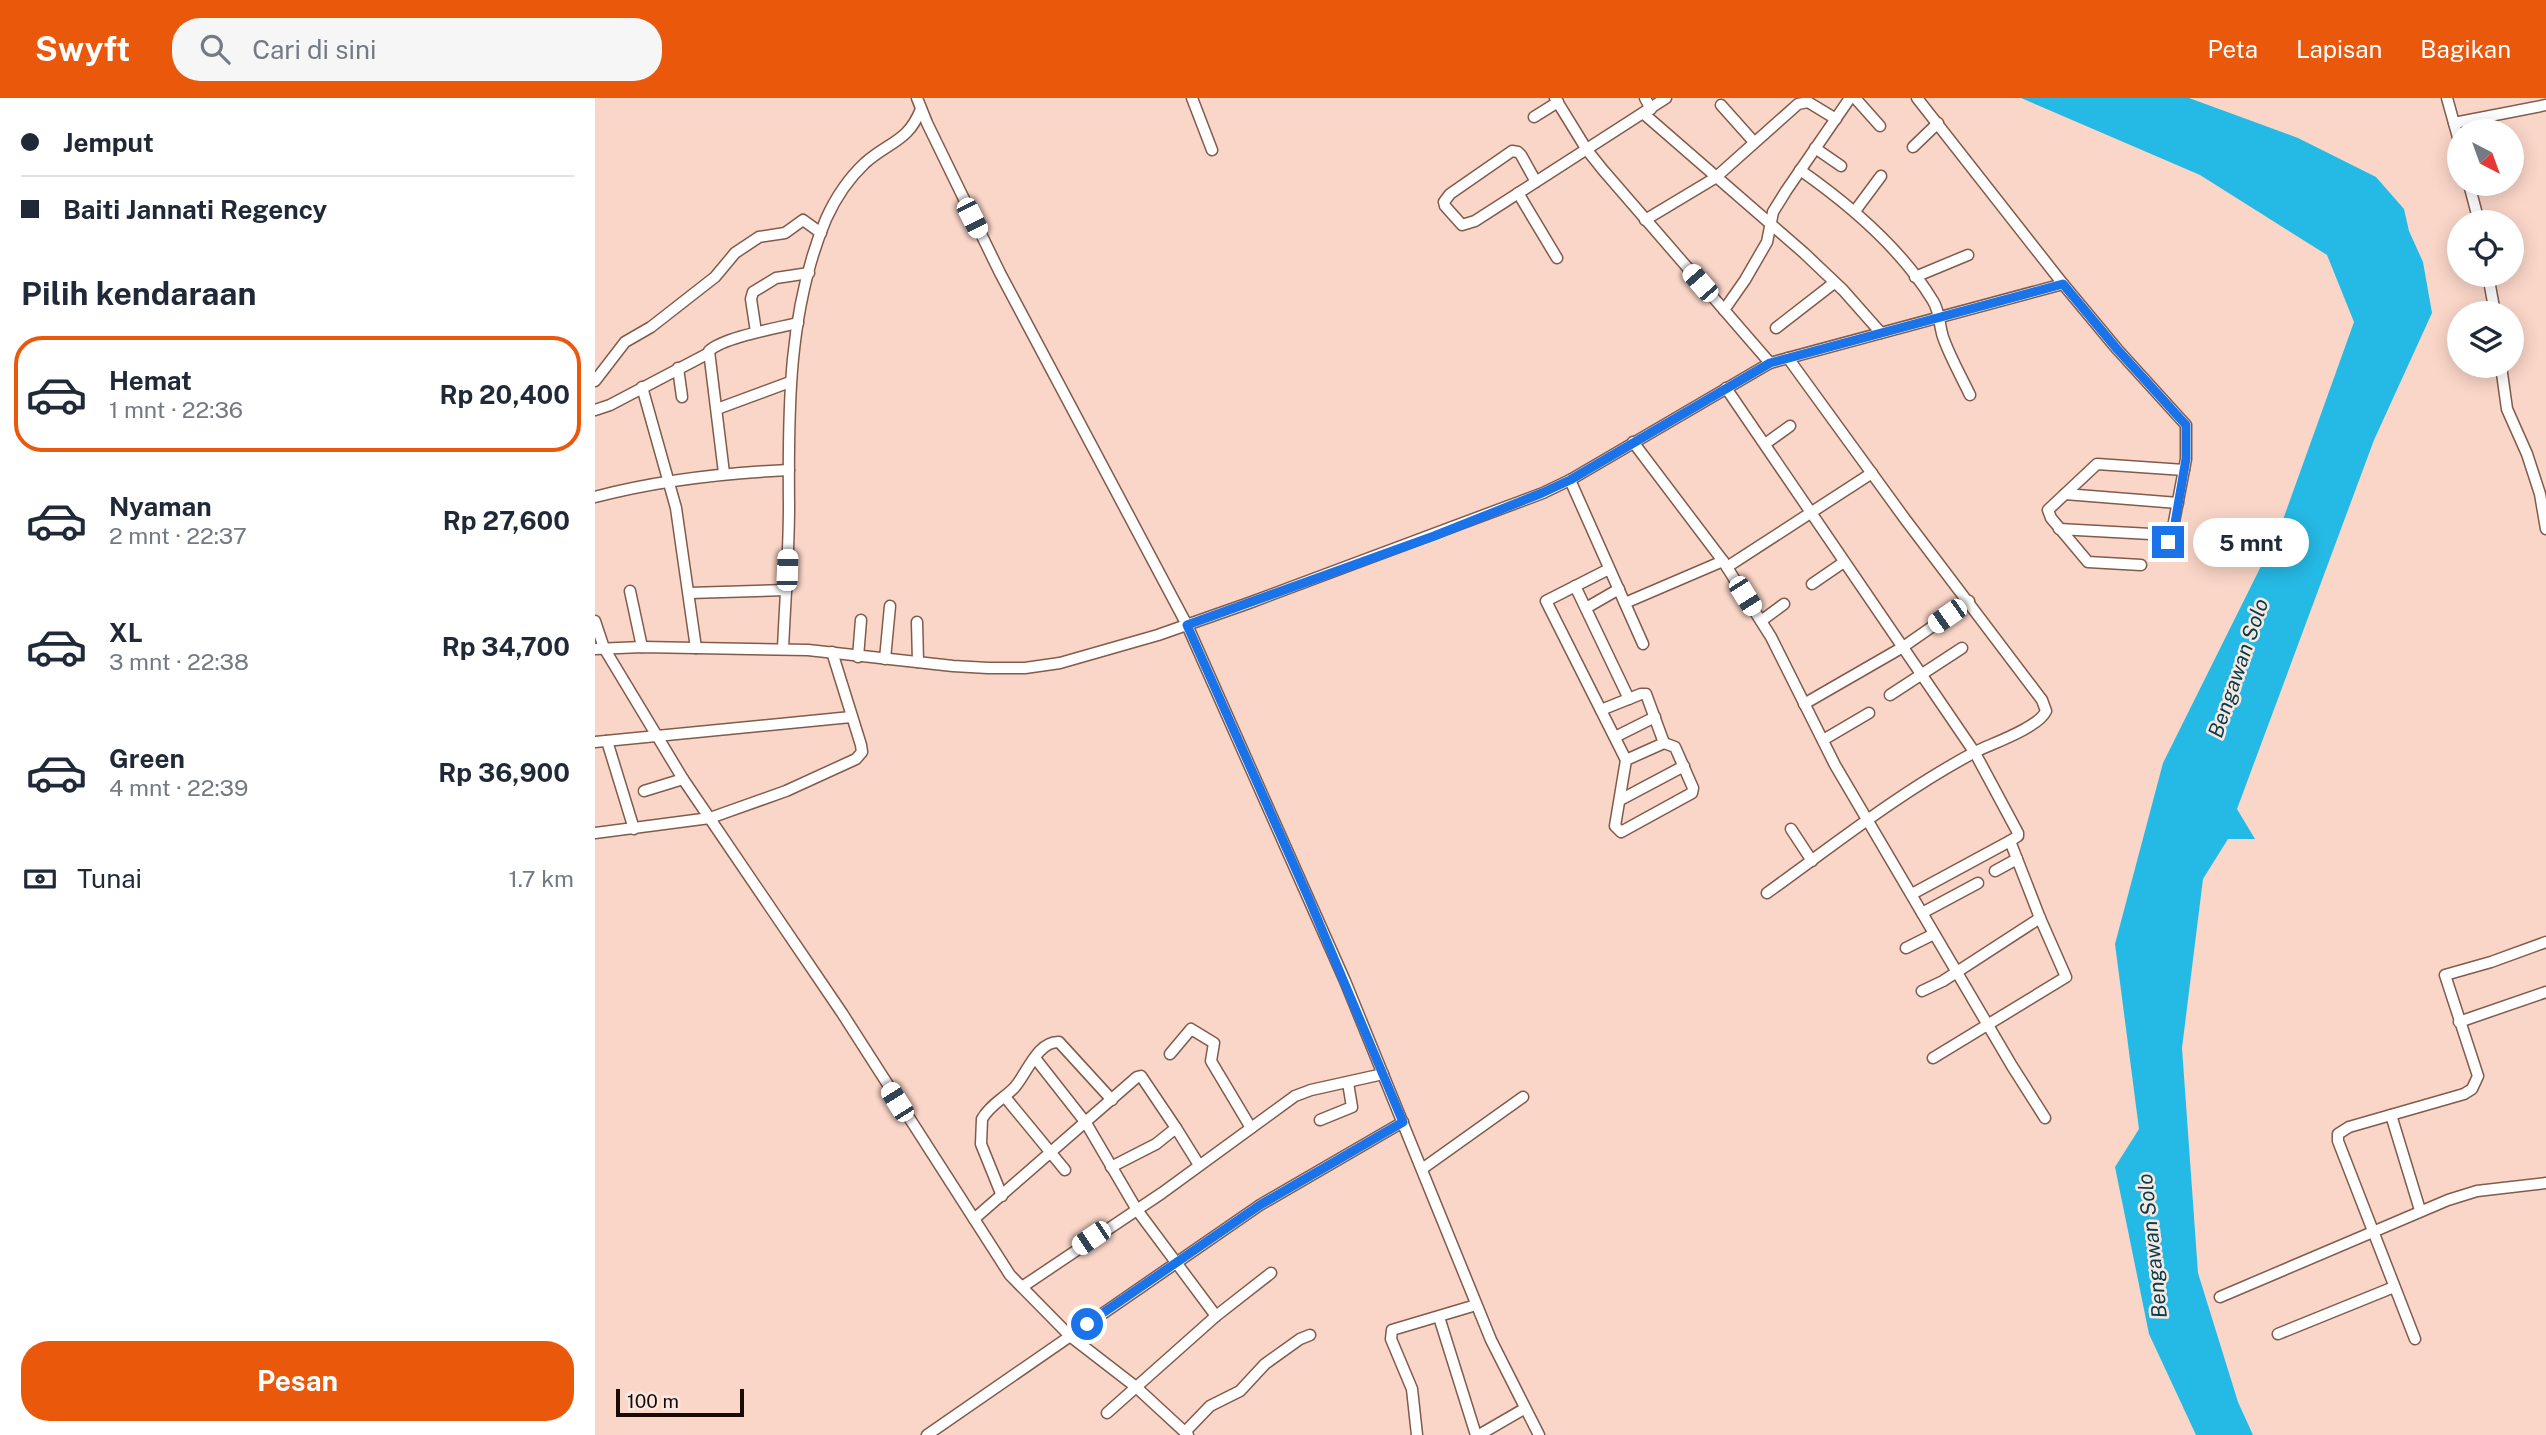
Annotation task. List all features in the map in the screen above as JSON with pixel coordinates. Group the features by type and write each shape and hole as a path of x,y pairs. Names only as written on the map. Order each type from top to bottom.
{"street":[{"path":"917,98 1000,273 1187,625 1314,910 1476,1305 1524,1409 1539,1435"},
{"path":"1192,98 1212,150"},
{"path":"1645,98 1648,111 1715,178 1772,224 1881,332"},
{"path":"1535,182 1521,155 1512,151 1450,194 1444,202 1464,226 1475,221 1666,98"},
{"path":"1724,310 1767,242 1773,212 1850,98"},
{"path":"1855,98 1880,126"},
{"path":"1917,98 2063,284 2117,349 2183,421 2187,433 2185,465 2175,523 2169,539 2059,528"},
{"path":"2447,98 2453,119"},
{"path":"1534,117 1556,100 1587,150 1770,363"},
{"path":"1645,220 1715,178 1798,104 1811,103 1836,118"},
{"path":"1721,105 1754,142"},
{"path":"2474,119 2546,105"},
{"path":"783,649 790,382 798,323 809,273 821,233 835,203 866,163 909,132 921,109"},
{"path":"1913,147 1938,123"},
{"path":"909,132 931,132"},
{"path":"1815,148 1841,166"},
{"path":"1800,170 1855,211 1898,254 1933,302 1948,348 1970,395"},
{"path":"1855,211 1881,176"},
{"path":"1518,193 1557,258"},
{"path":"595,381 625,342 651,327 715,277 730,257 756,239 782,234 803,220 821,233"},
{"path":"1915,277 1968,255"},
{"path":"756,332 751,299 753,292 776,278 809,273"},
{"path":"1776,328 1834,283"},
{"path":"599,648 783,649 953,666 1025,668 1060,663 1187,625 1434,536 1542,493 1570,480 1770,363 2063,284"},
{"path":"595,410 610,405 709,353 719,345 756,332 798,323"},
{"path":"709,353 724,473"},
{"path":"1767,893 1868,820 1975,753 2036,721 2044,716 2046,710 2042,700 1788,358"},
{"path":"678,368 682,397"},
{"path":"2503,378 2507,409 2527,454 2540,494 2546,529"},
{"path":"717,410 790,382"},
{"path":"642,387 670,481 696,648"},
{"path":"1726,388 1975,753 2018,833 2018,836 2010,841 1912,894"},
{"path":"1765,444 1790,426"},
{"path":"1633,442 1725,564 1761,621 1868,820 2045,1118"},
{"path":"2141,565 2088,562 2059,528 2048,510 2097,464 2185,465"},
{"path":"595,497 724,473 789,470"},
{"path":"1625,603 1725,564 1871,473"},
{"path":"1570,480 1643,644"},
{"path":"2064,494 2178,503"},
{"path":"1812,584 1844,562"},
{"path":"1609,569 1546,601 1626,760 1615,826 1621,832 1692,793 1693,788 1675,747 1664,743 1626,760"},
{"path":"1576,586 1629,699"},
{"path":"1586,608 1619,589"},
{"path":"689,593 786,590"},
{"path":"630,592 642,647"},
{"path":"1804,704 1903,647 1969,601"},
{"path":"1761,621 1784,604"},
{"path":"884,659 890,606"},
{"path":"858,657 861,620"},
{"path":"595,621 599,648 683,779 842,1013 1004,1266 1070,1336 1136,1387 1187,1434 1210,1406 1236,1394 1265,1364 1310,1335"},
{"path":"917,622 918,662"},
{"path":"1890,695 1962,648"},
{"path":"595,834 710,818 786,791 856,759 861,755 862,749 832,652"},
{"path":"1601,710 1646,694 1664,743"},
{"path":"1823,740 1868,713"},
{"path":"595,742 851,717"},
{"path":"1615,737 1655,717"},
{"path":"607,741 634,829"},
{"path":"1620,800 1684,766"},
{"path":"644,792 683,779"},
{"path":"1791,829 1812,861"},
{"path":"1933,1058 2065,979 2066,975 2010,841"},
{"path":"1995,871 2017,859"},
{"path":"1922,913 1978,883"},
{"path":"1921,991 1943,981 2040,918"},
{"path":"1906,948 1934,934"},
{"path":"2415,1339 2338,1141 2338,1135 2349,1127 2464,1094 2472,1089 2478,1076 2445,975 2546,942"},
{"path":"2459,1022 2546,992"},
{"path":"1170,1055 1191,1029 1214,1043 1211,1061 1251,1128"},
{"path":"1002,1196 986,1158 980,1131 984,1114 1005,1097 1049,1044 1059,1042 1112,1100"},
{"path":"1035,1058 1086,1122 1137,1210 1216,1316"},
{"path":"1021,1287 1137,1210 1302,1092 1383,1074"},
{"path":"974,1219 1141,1076 1199,1166"},
{"path":"1320,1120 1352,1107 1348,1083"},
{"path":"1005,1097 1065,1170"},
{"path":"1422,1169 1523,1097"},
{"path":"2391,1115 2420,1210"},
{"path":"927,1435 1260,1205 1403,1122"},
{"path":"1111,1167 1156,1144 1176,1128"},
{"path":"2220,1297 2420,1210 2477,1191 2546,1183"},
{"path":"1107,1412 1216,1316 1271,1273"},
{"path":"2278,1334 2394,1287"},
{"path":"1417,1435 1412,1389 1390,1334 1395,1328 1476,1305"},
{"path":"1439,1317 1478,1435 1524,1409"}],"water":[{"name":"Bengawan Solo","path":"2021,98 2189,98 2298,138 2376,177 2404,209 2409,231 2423,262 2432,313 2374,440 2237,809 2255,839 2228,839 2203,879 2182,1048 2198,1273 2238,1402 2253,1435 2196,1435 2149,1334 2115,1167 2139,1129 2115,944 2163,763 2280,528 2354,322 2327,255 2200,175"}],"route":[{"path":"1087,1324 1260,1205 1403,1122 1345,981 1187,625 1434,536 1542,493 1570,480 1770,363 2063,284 2186,425 2186,459 2175,523 2168,542"}]}
